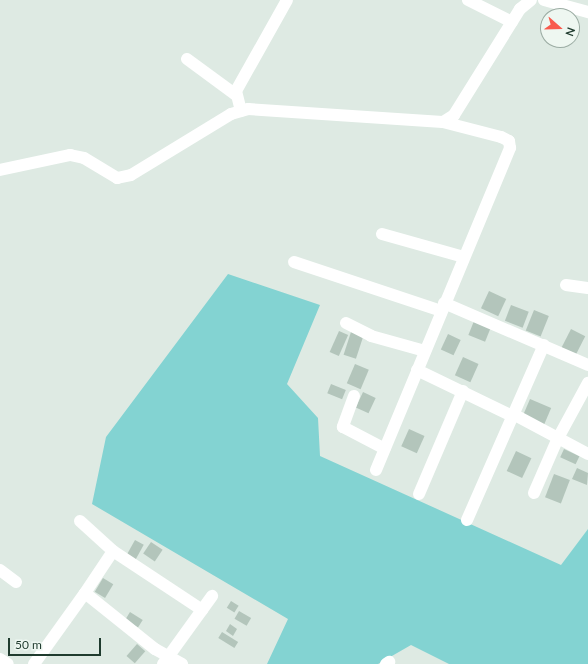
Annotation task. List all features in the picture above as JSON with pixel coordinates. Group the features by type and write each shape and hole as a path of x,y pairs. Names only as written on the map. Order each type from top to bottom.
{"street":[{"path":"236,95 287,0"},
{"path":"468,0 512,22"},
{"path":"443,122 454,115 512,22 531,0"},
{"path":"544,0 588,12"},
{"path":"187,59 236,95 241,111"},
{"path":"0,170 70,155 84,158 117,178 131,176 241,111 443,122 501,137 508,141 510,148 376,470"},
{"path":"382,234 464,257"},
{"path":"294,262 443,307 586,361"},
{"path":"566,285 588,288"},
{"path":"346,324 371,336 425,351"},
{"path":"467,520 544,345"},
{"path":"417,370 512,415 557,440 588,454"},
{"path":"534,493 557,440 588,383"},
{"path":"419,494 463,391"},
{"path":"354,396 343,427 385,449"},
{"path":"80,521 113,551 202,610"},
{"path":"34,664 113,551"},
{"path":"0,570 16,582"},
{"path":"85,593 167,660 182,664"},
{"path":"167,660 212,596"},
{"path":"0,659 8,664"}],"water":[{"path":"228,274 320,305 287,384 318,418 320,456 561,565 588,529 588,664 449,664 411,645 378,664 267,664 288,619 92,504 106,437"}],"building":[{"path":"489,291 506,299 498,316 481,308"},
{"path":"511,305 529,312 523,328 505,321"},
{"path":"534,310 549,316 541,336 526,330"},
{"path":"474,321 491,328 485,342 468,335"},
{"path":"571,329 585,336 575,357 561,349"},
{"path":"339,331 348,335 339,356 330,352"},
{"path":"351,332 363,336 356,359 344,355"},
{"path":"448,334 461,340 454,355 441,349"},
{"path":"463,357 479,364 470,382 455,375"},
{"path":"355,364 369,370 361,389 347,383"},
{"path":"331,384 346,390 342,399 327,393"},
{"path":"363,392 376,398 369,413 356,407"},
{"path":"530,399 551,408 544,425 523,416"},
{"path":"409,429 425,436 417,453 401,446"},
{"path":"564,449 579,456 576,464 560,457"},
{"path":"516,451 531,458 522,478 507,471"},
{"path":"577,468 588,473 587,485 572,479"},
{"path":"554,474 570,480 561,503 545,497"},
{"path":"135,540 144,545 136,560 127,555"},
{"path":"151,542 163,550 155,561 143,554"},
{"path":"103,578 113,584 105,598 95,592"},
{"path":"231,601 239,606 234,613 227,608"},
{"path":"239,611 251,618 247,626 234,619"},
{"path":"130,612 143,620 138,628 125,620"},
{"path":"230,624 237,629 233,636 226,631"},
{"path":"222,632 238,642 234,648 218,638"},
{"path":"137,644 145,651 135,663 127,656"}]}
